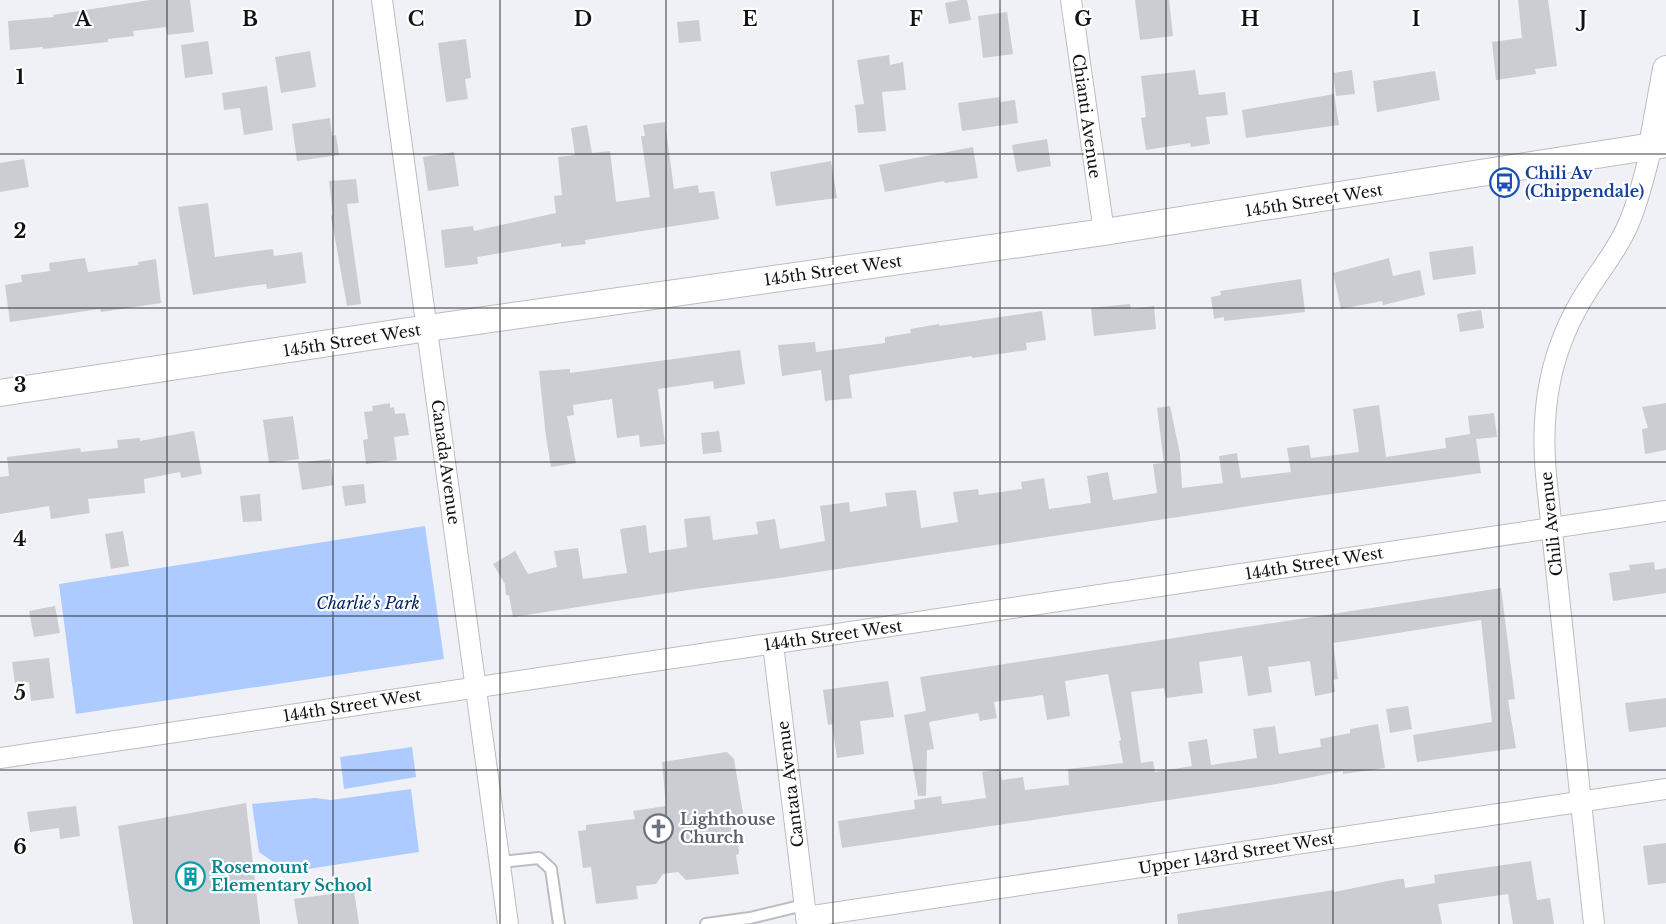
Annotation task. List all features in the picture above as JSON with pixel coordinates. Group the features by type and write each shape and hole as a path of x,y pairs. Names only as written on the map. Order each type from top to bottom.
{"street":[{"name":"Canada Avenue","path":"382,0 508,924"},
{"name":"Chianti Avenue","path":"1071,0 1104,232"},
{"path":"1659,145 1666,69"},
{"name":"145th Street West","path":"0,392 428,328 1104,232 1659,145"},
{"name":"Chili Avenue","path":"1594,924 1579,801 1543,443 1544,414 1554,362 1574,314 1629,224 1659,145"},
{"name":"144th Street West","path":"0,758 1666,512"},
{"name":"Cantata Avenue","path":"773,644 806,915"},
{"name":"Upper 143rd Street West","path":"806,915 1666,789"}],"lane":[{"path":"500,862 539,858 551,869 559,924"},
{"path":"706,924 750,918 806,915"}],"green space":[{"name":"Charlie's Park","path":"425,526 444,659 76,714 59,584"},
{"path":"412,747 416,777 344,789 340,757"},
{"path":"411,789 419,852 288,872 259,852 252,804 315,798 331,800"}],"building":[{"path":"150,0 190,0 194,32 167,35 166,27 133,31 134,36 108,39 108,42 10,50 8,21 54,17 53,15"},
{"path":"967,0 971,20 949,24 945,3"},
{"path":"1135,0 1169,0 1173,36 1140,40"},
{"path":"1518,0 1548,0 1557,66 1535,69 1536,74 1496,80 1492,42 1522,38"},
{"path":"1007,12 1013,54 983,58 978,16"},
{"path":"699,20 701,41 679,43 677,22"},
{"path":"466,39 471,78 465,79 468,99 446,102 438,43"},
{"path":"208,41 213,74 185,78 181,45"},
{"path":"310,51 316,87 281,93 275,57"},
{"path":"889,55 890,65 903,62 906,90 882,92 886,131 858,133 855,105 864,104 857,60"},
{"path":"1195,70 1199,95 1225,92 1228,115 1206,117 1210,144 1191,147 1190,143 1146,150 1141,118 1146,117 1141,76"},
{"path":"1352,70 1355,94 1336,96 1333,73"},
{"path":"1435,71 1440,100 1377,112 1373,81"},
{"path":"267,86 273,130 244,135 240,108 224,110 222,93"},
{"path":"1334,94 1339,125 1246,138 1242,110"},
{"path":"999,97 1000,102 1015,100 1018,123 962,131 958,103"},
{"path":"330,118 332,136 336,135 339,155 297,161 292,124"},
{"path":"665,122 674,189 698,185 699,193 714,191 719,219 585,240 586,244 561,247 561,243 477,257 478,264 445,268 441,230 473,226 474,231 556,213 554,196 562,195 558,157 575,155 571,128 587,125 592,153 610,151 616,202 650,197 641,136 645,136 643,125"},
{"path":"1047,139 1051,166 1017,172 1012,145"},
{"path":"973,147 978,178 945,183 944,181 885,192 879,165"},
{"path":"454,152 459,186 428,191 423,157"},
{"path":"24,159 29,187 0,192 0,163"},
{"path":"831,161 837,198 776,206 770,172"},
{"path":"356,179 359,203 347,204 361,304 347,306 331,216 333,215 329,181"},
{"path":"208,203 215,257 273,249 274,256 302,252 306,283 267,289 266,284 193,295 178,207"},
{"path":"1473,246 1476,274 1433,280 1429,252"},
{"path":"85,258 88,272 139,265 138,262 156,259 161,303 10,322 5,285 22,282 21,275 50,271 49,263"},
{"path":"1389,258 1393,276 1420,270 1425,295 1383,305 1382,301 1341,309 1333,273"},
{"path":"1301,279 1305,312 1224,321 1224,317 1214,319 1211,297 1221,295 1220,291"},
{"path":"1130,304 1131,309 1154,306 1156,329 1094,336 1091,308"},
{"path":"1481,310 1484,328 1460,332 1457,314"},
{"path":"1042,311 1046,340 1026,343 1027,350 849,375 852,398 825,401 821,370 782,376 778,345 815,342 816,352 885,343 885,337 911,333 910,329"},
{"path":"740,350 745,384 714,389 713,381 658,389 665,444 640,447 639,435 617,438 612,399 573,405 574,415 567,416 576,463 551,467 539,371 570,369 570,373"},
{"path":"390,403 390,408 394,407 395,414 405,413 409,435 394,437 397,460 366,464 363,440 368,439 364,412 373,411 372,406"},
{"path":"1666,403 1666,450 1645,454 1642,429 1648,428 1642,407"},
{"path":"1379,405 1386,457 1446,448 1445,438 1470,434 1468,416 1494,413 1497,437 1476,439 1481,473 513,617 505,584 493,564 515,551 528,574 557,567 554,551 578,548 583,579 627,573 620,529 646,525 649,553 687,547 684,519 710,516 713,540 758,534 756,522 775,519 780,549 825,541 820,506 849,502 850,512 887,506 885,493 916,490 921,528 958,522 953,492 978,489 979,495 1022,489 1021,482 1044,478 1049,509 1091,503 1087,476 1108,472 1113,500 1157,493 1153,464 1164,463 1157,408 1170,406 1180,454 1182,488 1223,483 1219,456 1237,453 1241,478 1291,472 1287,448 1309,445 1311,458 1359,452 1353,409"},
{"path":"293,416 299,459 269,463 263,420"},
{"path":"194,431 202,474 181,478 180,472 144,479 145,493 88,499 90,513 51,519 49,506 0,514 0,477 9,476 7,457 80,448 81,452 118,448 117,440 140,438 140,441"},
{"path":"719,431 722,452 703,454 701,433"},
{"path":"330,459 334,485 302,490 298,463"},
{"path":"364,484 366,503 345,506 342,486"},
{"path":"260,494 262,521 243,522 240,496"},
{"path":"123,531 129,566 111,569 105,534"},
{"path":"1654,562 1655,570 1666,568 1666,593 1613,601 1609,573 1630,570 1629,565"},
{"path":"1501,588 1515,699 1508,700 1516,748 1417,762 1413,735 1492,722 1481,620 1333,643 1338,679 1333,680 1335,692 1315,696 1310,661 1268,667 1272,692 1248,696 1242,656 1199,662 1203,693 1166,698 1164,688 1131,692 1141,763 1153,761 1155,772 1192,766 1188,742 1207,739 1211,765 1257,758 1253,729 1275,726 1279,754 1321,747 1320,739 1350,733 1350,729 1378,724 1385,768 1343,774 1343,771 1277,784 842,848 838,821 915,809 914,800 941,796 942,804 986,798 982,772 1000,769 1002,780 1023,777 1025,790 1069,785 1068,769 1123,763 1119,741 1121,740 1108,674 1065,681 1070,716 1047,720 1043,695 994,702 997,718 980,721 978,713 929,722 934,749 927,750 926,796 918,796 904,715 926,711 920,677"},
{"path":"55,606 60,633 34,637 29,611"},
{"path":"49,658 54,698 31,701 29,682 15,683 12,662"},
{"path":"888,681 894,717 860,721 864,754 837,758 832,724 828,725 823,690"},
{"path":"1666,698 1666,727 1629,732 1625,703"},
{"path":"1408,706 1412,729 1390,733 1386,709"},
{"name":"Lighthouse Church","path":"727,752 734,759 745,825 737,826 739,854 736,855 739,874 686,880 678,872 663,874 656,884 636,886 638,899 596,904 591,867 583,868 578,831 586,830 586,825 635,819 633,811 666,806 662,762"},
{"name":"Rosemount Elementary School","path":"246,803 260,924 133,924 118,826"},
{"path":"76,806 80,836 60,839 59,828 30,832 27,812"},
{"path":"1666,843 1666,883 1648,885 1643,846"},
{"path":"1531,861 1537,900 1550,898 1554,924 1513,924 1508,894 1438,904 1442,924 1178,924 1177,914 1334,890 1334,892 1398,879 1404,879 1405,888 1435,883 1434,875"},
{"name":"Rosemount Elementary School","path":"354,891 359,924 298,924 294,899"}],"place":[{"name":"Chili Av (Chippendale)","path":"1504,182"},
{"name":"Lighthouse Church","path":"659,828"},
{"name":"Rosemount Elementary School","path":"190,876"}]}
